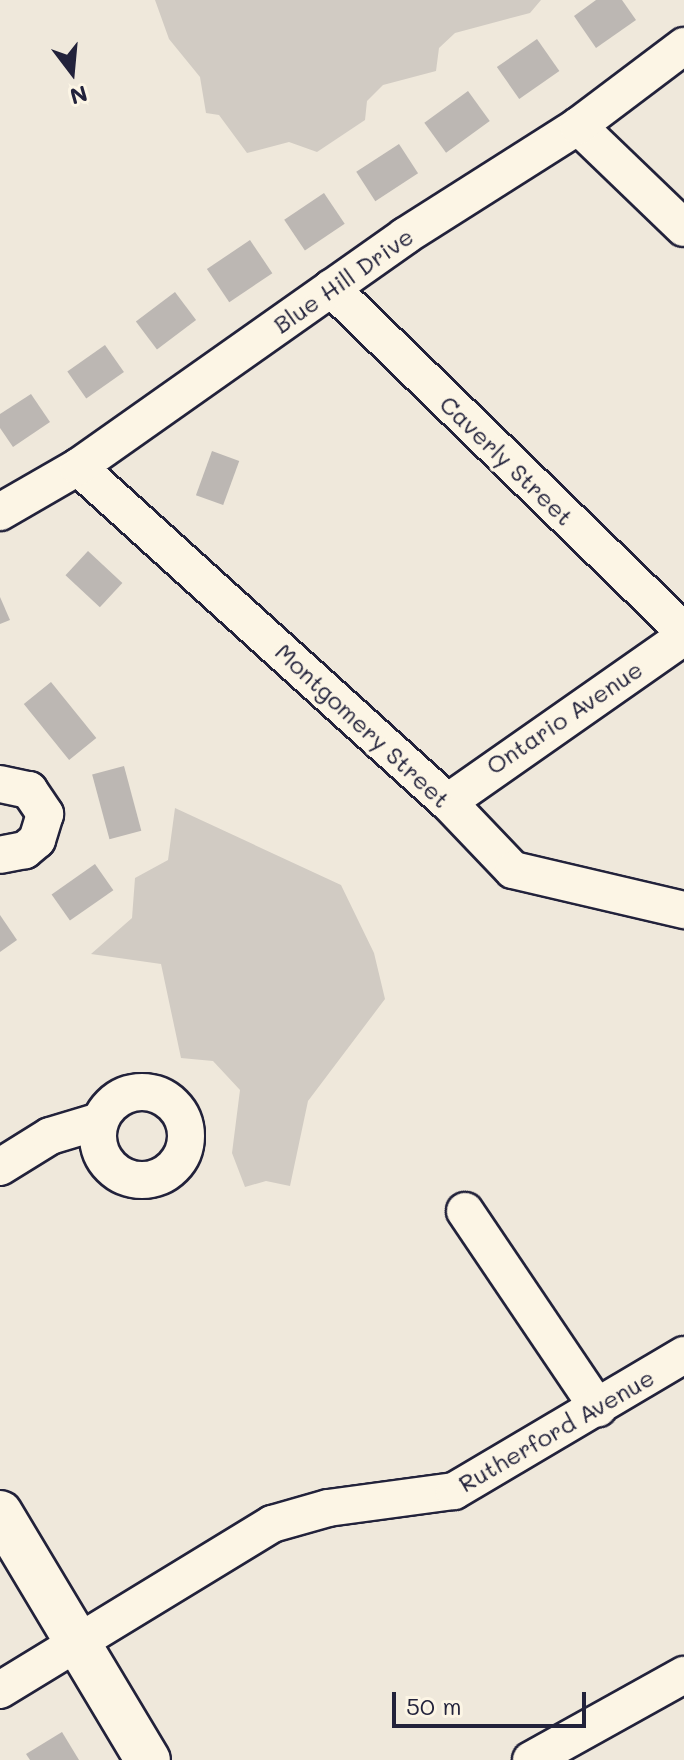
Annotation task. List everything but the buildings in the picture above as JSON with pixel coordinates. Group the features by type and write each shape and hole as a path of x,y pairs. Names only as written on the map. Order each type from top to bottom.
{"main road":[{"path":"0,1513 148,1760"}],"street":[{"name":"Blue Hill Drive","path":"0,512 78,467 331,288 578,126 684,46"},
{"path":"578,126 684,228"},
{"name":"Caverly Street","path":"331,288 684,631"},
{"name":"Montgomery Street","path":"78,467 448,802 513,870 684,910"},
{"name":"Ontario Avenue","path":"448,802 684,637"},
{"path":"0,784 29,790 45,814 37,840 25,850 0,855"},
{"path":"0,1167 50,1136 100,1121"},
{"path":"465,1211 598,1408"},
{"name":"Rutherford Avenue","path":"0,1690 80,1646 272,1524 328,1508 454,1491 684,1355"},
{"path":"531,1760 684,1675"}],"shaded area":[{"path":"155,0 541,0 530,13 455,33 439,48 436,71 383,85 367,101 365,120 317,152 289,142 247,153 219,115 206,113 200,77 169,39"},
{"path":"175,808 341,885 374,953 385,999 308,1101 290,1186 266,1181 245,1187 232,1153 240,1090 213,1061 181,1058 161,964 91,954 132,918 135,878 168,860"}]}
